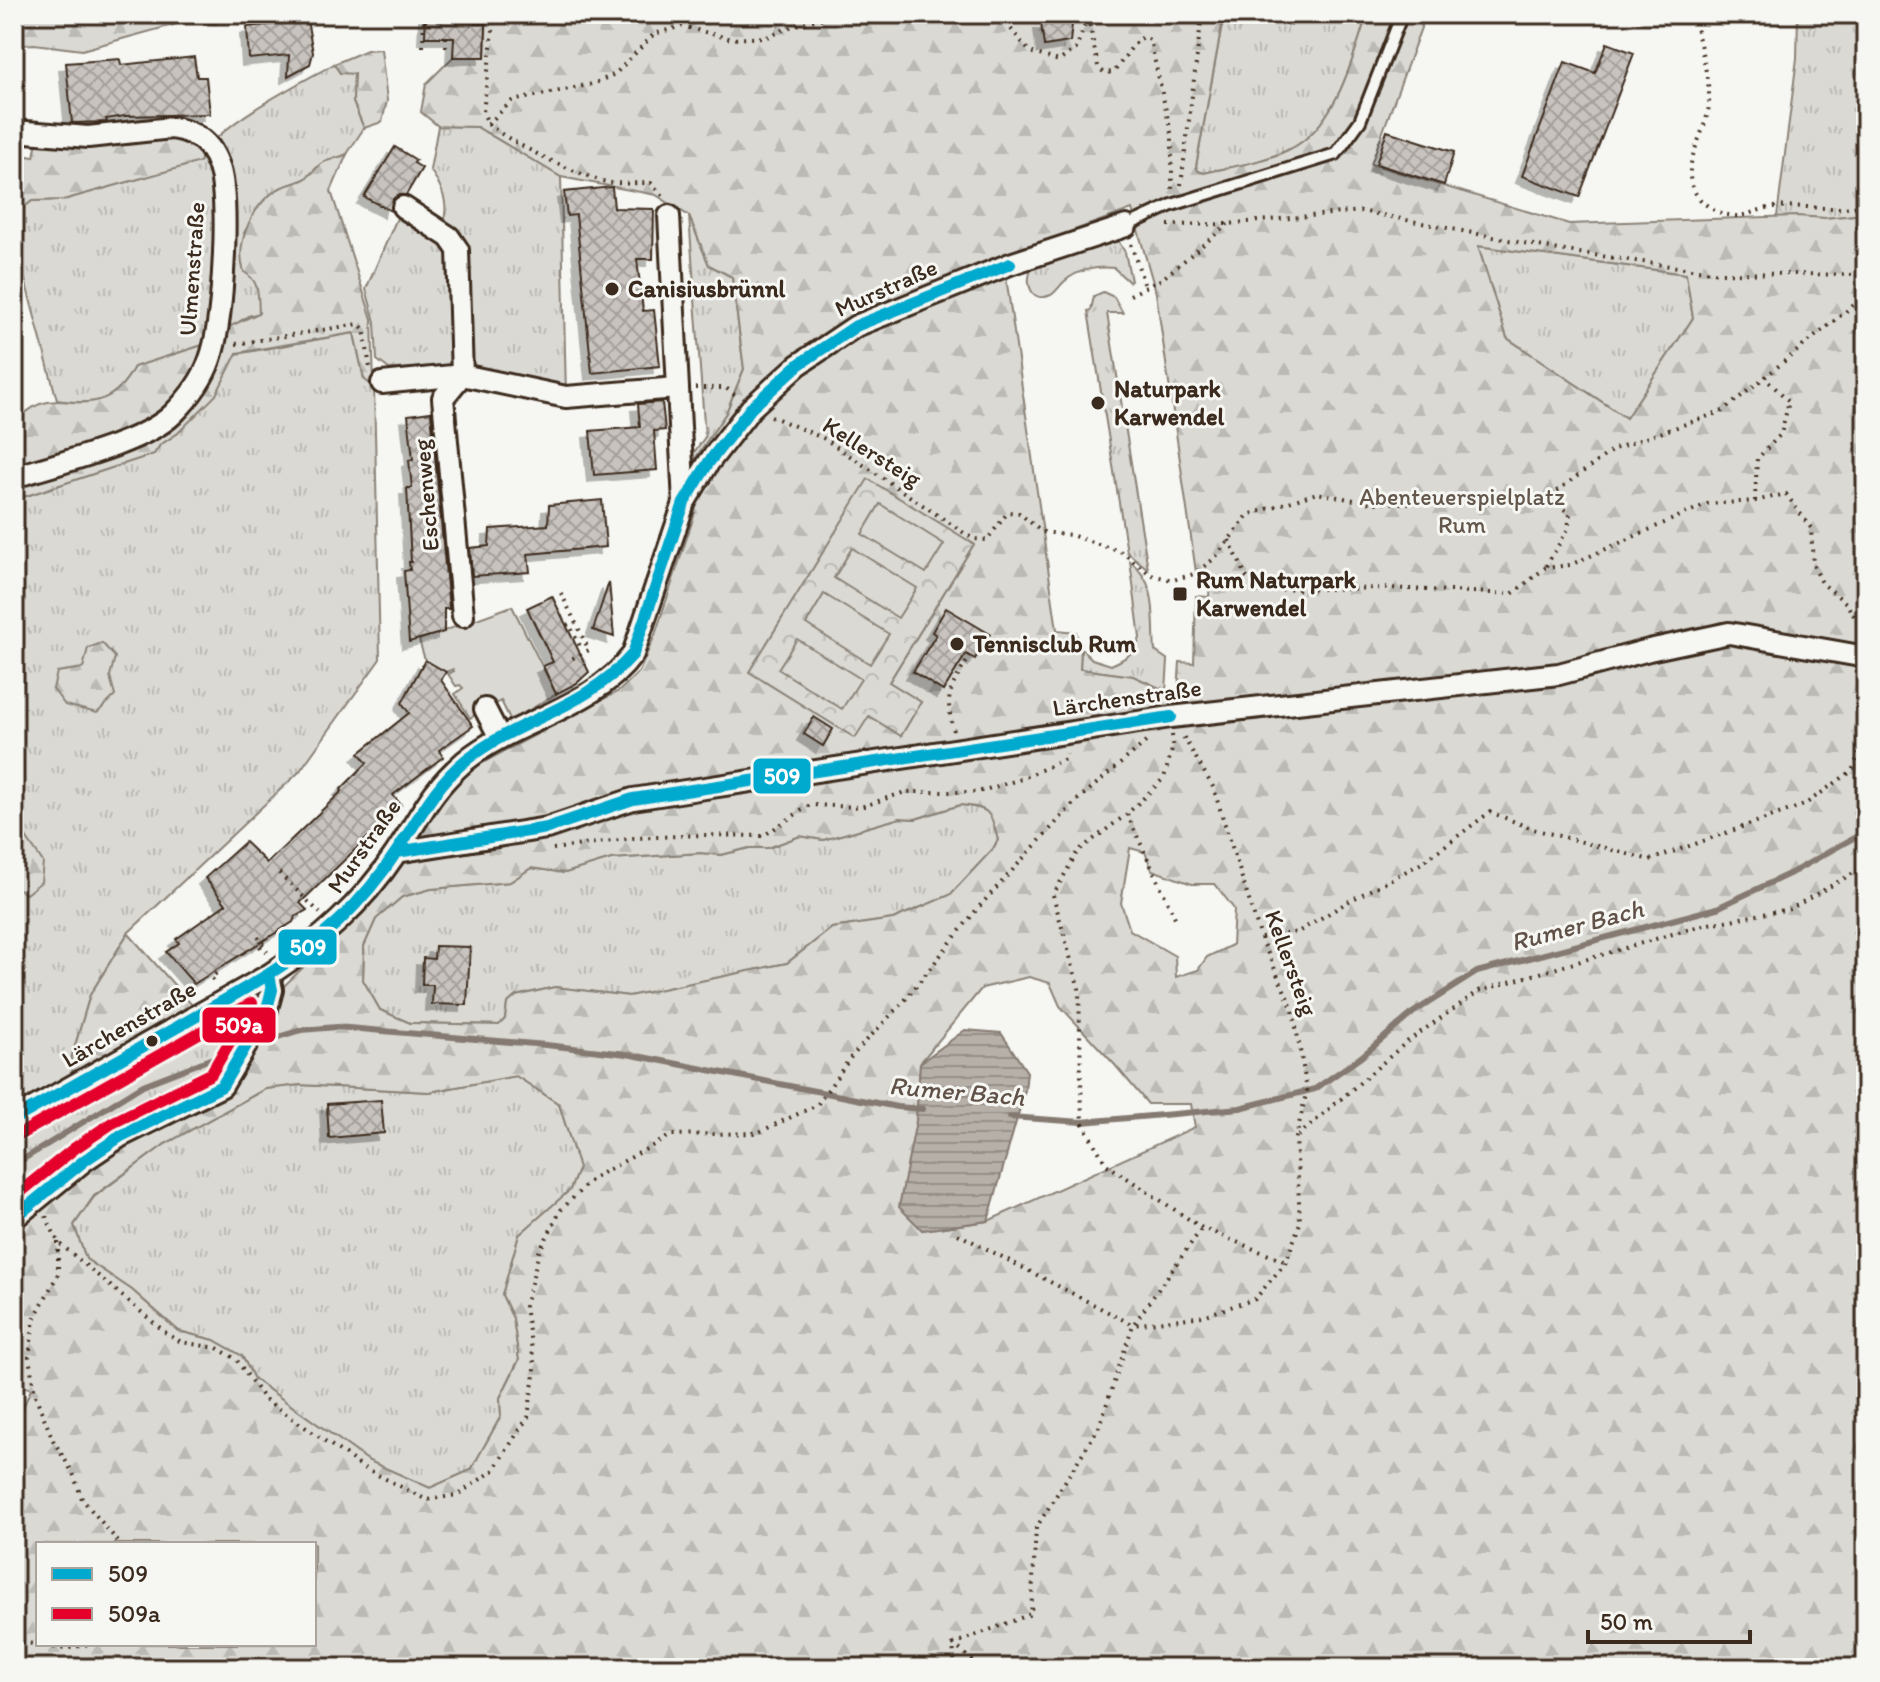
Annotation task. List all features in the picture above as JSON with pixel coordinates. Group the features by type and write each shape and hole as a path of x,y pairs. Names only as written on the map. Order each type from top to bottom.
{"street":[{"name":"Ulmenstraße","path":"14,131 88,137 172,128 189,132 208,145 221,176 224,206 214,348 202,378 170,417 140,436 14,477"},
{"path":"403,207 449,237 458,250 462,375"},
{"name":"Murstraße","path":"669,216 684,503"},
{"name":"Murstraße","path":"269,975 341,921 397,852 440,784 468,759 500,738 603,686 620,671 633,654 684,503 709,462 751,408 798,365 856,326 1010,264 1126,226"},
{"path":"382,383 462,375 566,397 677,388"},
{"name":"Eschenweg","path":"462,375 443,398 463,616"},
{"name":"Lärchenstraße","path":"397,852 547,828 633,799 1171,717 1559,674 1729,633 1866,657"},
{"path":"485,709 500,738"},
{"path":"14,1218 85,1160 160,1115 215,1091 231,1075 271,1000 269,975"},
{"name":"Lärchenstraße","path":"14,1119 269,975"}],"lane":[{"path":"1126,226 1175,204 1336,154 1360,121 1402,14"}],"path":[{"path":"423,47 424,14"},
{"path":"495,14 483,112 488,124 542,155 593,178 613,183 651,183 667,200 669,216"},
{"path":"488,124 512,101 593,84 615,74 654,34 682,26 731,39 767,37 795,25 840,14"},
{"path":"993,14 1002,18 1030,52 1059,61 1076,49 1089,15"},
{"path":"1175,204 1185,161 1202,14"},
{"path":"1693,14 1709,97 1705,121 1691,157 1691,186 1698,197 1714,210 1734,215 1773,207 1846,209 1866,204"},
{"path":"1089,15 1098,66 1104,73 1114,72 1134,44 1143,37 1150,40 1172,137 1175,204"},
{"path":"446,37 446,47"},
{"path":"1145,287 1126,226 1228,224 1361,211 1559,250 1719,273 1866,275"},
{"path":"1130,295 1162,279 1228,224"},
{"path":"1549,497 1570,514 1568,529 1545,568 1512,594 1388,588 1266,590 1248,580 1229,540 1248,515 1317,493 1370,503 1486,503 1549,497 1614,449 1723,411 1866,295"},
{"path":"214,348 359,324 364,329 371,376 382,383"},
{"path":"1755,501 1757,459 1781,434 1789,401 1765,379"},
{"path":"677,388 726,388 751,408"},
{"name":"Kellersteig","path":"751,408 825,439 973,539 987,540 1008,512 1019,513 1042,532 1071,535 1122,552 1151,575 1173,580 1194,574 1215,558 1229,540"},
{"path":"1545,568 1570,565 1707,504 1755,501 1786,494 1811,528 1813,565 1822,583 1846,603 1866,635"},
{"path":"561,593 575,628 580,646 577,647"},
{"path":"567,625 575,628 589,650 567,661"},
{"path":"960,749 947,708 950,689 970,656"},
{"path":"1171,717 1173,746 1164,778 1127,814 1078,851 1053,895 1079,989 1082,1122 1106,1164 1202,1228 1286,1262"},
{"path":"38,1200 58,1242 165,1332 181,1342 217,1348 236,1359 263,1398 364,1468 427,1500 457,1495 493,1471 528,1417 535,1368 525,1307 539,1252 561,1210 593,1178 672,1135 757,1133 817,1105 851,1057 906,999 977,909 1075,802 1129,759 1171,717"},
{"name":"Kellersteig","path":"1133,1325 1203,1316 1255,1299 1286,1262 1300,1223 1296,1137 1307,1090 1293,1010 1261,938 1213,787 1171,717"},
{"path":"553,849 634,838 763,836 810,805 861,807 905,792 978,792 1021,779 1065,759 1079,731"},
{"path":"1261,938 1298,932 1422,863 1490,812 1533,829 1650,860 1804,805 1852,771 1866,737"},
{"path":"1127,814 1177,922"},
{"path":"1296,1137 1408,1041 1479,991 1703,925 1790,909 1866,866"},
{"path":"279,873 294,891 328,920"},
{"path":"304,907 309,902"},
{"path":"258,937 263,945"},
{"path":"953,1644 1031,1614 1036,1528 1099,1427 1133,1325 1202,1228"},
{"path":"958,1234 1133,1325"},
{"path":"58,1242 58,1274 34,1319 29,1357 35,1395 53,1440 73,1473 82,1499 118,1542"},
{"path":"14,1641 36,1644"},
{"path":"953,1644 955,1668"},
{"path":"953,1644 982,1668"},
{"path":"46,1646 65,1649 79,1646"}],"green space":[{"path":"14,14 228,14 215,24 191,20 82,50 34,44 14,46"},
{"name":"Abenteuerspielplatz Rum","path":"487,14 1224,14 1196,166 1198,171 1204,173 1268,158 1304,140 1330,110 1340,91 1367,14 1426,14 1371,164 1569,224 1797,216 1825,218 1866,214 1866,1668 14,1668 14,1428 31,1389 14,1382 14,1218 85,1160 208,1095 285,985 384,889 432,811 455,784 482,763 619,691 639,672 655,635 694,516 699,496 693,462 726,413 744,369 732,277 709,265 689,216 656,195 561,177 477,127 438,126 421,112 426,84 453,57 485,57","holes":["1132,209 1156,293 1197,579 1210,580 1209,597 1196,596 1194,663 1180,662 1178,692 1166,691 1133,676 1080,669 1081,648 1076,632 1057,630 1003,256","1478,246 1686,274 1693,318 1626,418 1507,338","974,544 889,682 921,702 901,735 868,716 855,737","960,805 978,808 991,817 998,840 950,895 893,919 832,928 787,963 629,996 555,987 516,996 507,1004 505,1019 499,1025 410,1023 380,1010 363,980 364,946 376,919 402,897 431,889 510,882 531,868 565,873 611,859 700,853 721,855 749,848 768,848 800,836 823,840 900,818 915,819","1130,848 1145,852 1152,870 1192,884 1215,884 1234,909 1232,945 1207,957 1198,970 1176,977 1175,956 1130,930 1121,903","1029,977 1050,983 1060,1006 1148,1104 1191,1104 1195,1127 988,1221 922,1230 916,1121 920,1063 982,988","516,1076 559,1104 579,1168 570,1190 519,1235 502,1295 513,1318 519,1360 500,1398 501,1416 471,1470 430,1488 369,1461 254,1379 242,1356 214,1340 178,1331 132,1290 86,1259 74,1225 94,1196 165,1144 265,1089 300,1085 429,1092"]},
{"path":"1224,14 1367,14 1340,91 1330,110 1304,140 1268,158 1204,173 1198,171 1196,166"},
{"path":"1798,14 1866,14 1866,214 1825,218 1777,217 1797,58"},
{"path":"381,49 387,101 382,122 364,128 353,102 354,74 340,73 334,64 367,50"},
{"path":"334,64 340,73 354,73 353,102 364,128 347,154 322,163 305,179 281,188 264,200 244,233 258,288 260,313 248,316 206,344 134,367 120,388 103,399 82,402 57,400 18,254 19,211 32,201 63,200 199,162 207,148 239,120"},
{"path":"438,126 477,127 561,177 566,397 443,368 389,369 377,360 375,322 366,289 397,218 428,231 443,223 445,216 443,195 430,170"},
{"path":"168,136 188,140 203,153 200,162 63,200 32,201 19,211 14,210 14,154 34,157 37,141 77,147"},
{"path":"347,154 331,191 372,319 374,387 364,379 354,333 237,353 216,395 154,454 14,500 14,477 19,475 14,462 14,422 33,407 44,403 93,402 109,396 123,384 134,367 206,344 224,329 259,313 256,284 244,272 242,260 244,236 255,212 272,193 305,179 324,162"},
{"path":"689,216 709,265 732,277 744,369 726,413 693,462 694,473 687,462 705,437"},
{"path":"1117,239 1125,252 1131,281 1114,268 1101,268 1075,274 1051,295 1038,297 1031,290 1029,279 1032,268"},
{"path":"1478,246 1686,274 1693,318 1626,418 1507,338"},
{"path":"1103,292 1114,297 1123,313 1107,313 1148,569 1127,552 1088,311 1091,310 1094,296"},
{"path":"354,333 364,379 374,387 380,659 299,772 128,933 90,995 69,1066 269,975 272,990 231,1075 14,1218 14,500 154,454 160,445 178,433 225,356"},
{"path":"868,479 974,544 889,682 921,702 901,736 869,716 855,738 749,672"},
{"path":"880,504 944,544 926,573 862,534"},
{"path":"852,548 917,588 898,618 834,578"},
{"path":"1130,561 1146,580 1150,591 1155,651 1168,660 1166,691 1133,676 1080,669 1081,648 1092,659 1111,665 1129,655 1138,643 1140,638"},
{"path":"824,594 889,634 870,664 806,624"},
{"path":"512,606 556,694 511,721 501,701 470,718 455,694 463,688 456,686 448,674 453,669 446,672 425,660 419,640"},
{"path":"797,639 861,679 842,709 778,669"},
{"path":"102,643 115,657 110,676 115,696 97,713 65,705 53,689 57,672 83,668 88,648"},
{"path":"960,805 988,813 998,839 993,849 950,895 893,919 832,928 787,963 629,996 555,987 516,996 507,1004 505,1019 499,1025 410,1023 380,1010 363,980 364,946 376,919 402,897 431,889 510,882 531,868 565,873 611,859 700,853 721,855 749,848 768,848 800,836 823,840 900,818 916,819"},
{"path":"14,820 43,862 41,882 26,894 14,886"},
{"path":"128,933 200,1014 80,1082 69,1066 90,995"},
{"path":"516,1076 559,1104 579,1168 570,1190 519,1235 502,1295 513,1318 519,1359 500,1398 501,1416 471,1470 430,1488 369,1461 254,1379 242,1356 214,1340 179,1331 132,1290 86,1259 74,1225 94,1197 165,1144 265,1089 300,1085 429,1092"}],"water":[{"path":"965,1030 1001,1033 1027,1072 1025,1090 988,1221 922,1230 899,1207 916,1121 920,1063"}],"building":[{"path":"272,14 306,14 313,53 310,64 288,76 289,55 249,59 247,27 273,24"},
{"path":"426,14 475,14 475,24 486,24 485,57 453,57 454,37 425,37"},
{"path":"1041,23 1072,24 1070,42 1044,46"},
{"path":"1607,43 1634,53 1579,197 1522,176 1565,62 1595,73"},
{"path":"194,57 197,77 206,77 210,114 125,116 106,119 107,122 72,123 66,63 120,59 121,65"},
{"path":"1387,131 1454,152 1444,185 1376,164"},
{"path":"395,147 416,160 414,163 422,168 406,195 393,199 391,211 364,197"},
{"name":"Canisiusbrünnl","path":"612,187 614,208 654,209 653,259 637,259 643,311 654,310 660,366 592,373 576,215 567,216 564,192"},
{"path":"662,402 665,430 654,431 657,470 594,475 590,431 640,427 638,404"},
{"path":"431,412 449,609 444,609 444,632 409,642 404,571 410,570 411,562 407,488 412,488 409,460 413,459 408,415"},
{"path":"602,500 606,547 528,554 530,572 472,576 470,548 489,546 490,529 548,525 549,505"},
{"path":"609,582 614,637 593,630"},
{"path":"552,596 589,672 577,683 556,694 543,666 553,662 527,608"},
{"name":"Tennisclub Rum","path":"946,608 990,634 975,659 966,654 943,691 913,672 936,635 932,632"},
{"path":"425,660 446,672 441,680 473,726 439,750 443,757 393,795 401,805 375,842 368,837 300,903 307,910 194,984 166,952 179,943 176,939 226,904 205,878 245,842 267,863 342,791 367,763 359,753 409,713 402,703"},
{"path":"814,717 833,729 823,746 804,734"},
{"path":"435,946 470,947 467,1005 432,1004 433,985 422,985 423,958 434,959"},
{"path":"381,1100 384,1133 329,1138 327,1104"}],"waterway":[{"name":"Rumer Bach","path":"1010,1117 1082,1122 1240,1108 1315,1089 1361,1057 1414,1012 1477,972 1717,908 1791,873 1866,831"},
{"name":"Rumer Bach","path":"255,1044 301,1030 337,1027 546,1045 627,1054 897,1107 923,1109"},
{"name":"Rumer Bach","path":"14,1165 143,1085 236,1049"}],"transit line":[{"name":"509","path":"14,1119 247,987 322,936 377,879 445,780 466,760 508,733 594,688 633,654 684,503 709,462 751,408 798,365 856,326 1010,264"},
{"name":"509","path":"397,852 547,828 633,799 1171,717"},
{"name":"509","path":"14,1218 85,1160 121,1136 222,1086 266,1012 272,990 269,975"},
{"name":"509a","path":"14,1197 112,1123 211,1074 252,1003 22,1133"}],"place":[{"name":"Canisiusbrünnl","path":"612,289"},
{"name":"Naturpark Karwendel","path":"1098,403"},
{"name":"Rum Naturpark Karwendel","path":"1180,594"},
{"name":"Tennisclub Rum","path":"957,644"}]}
